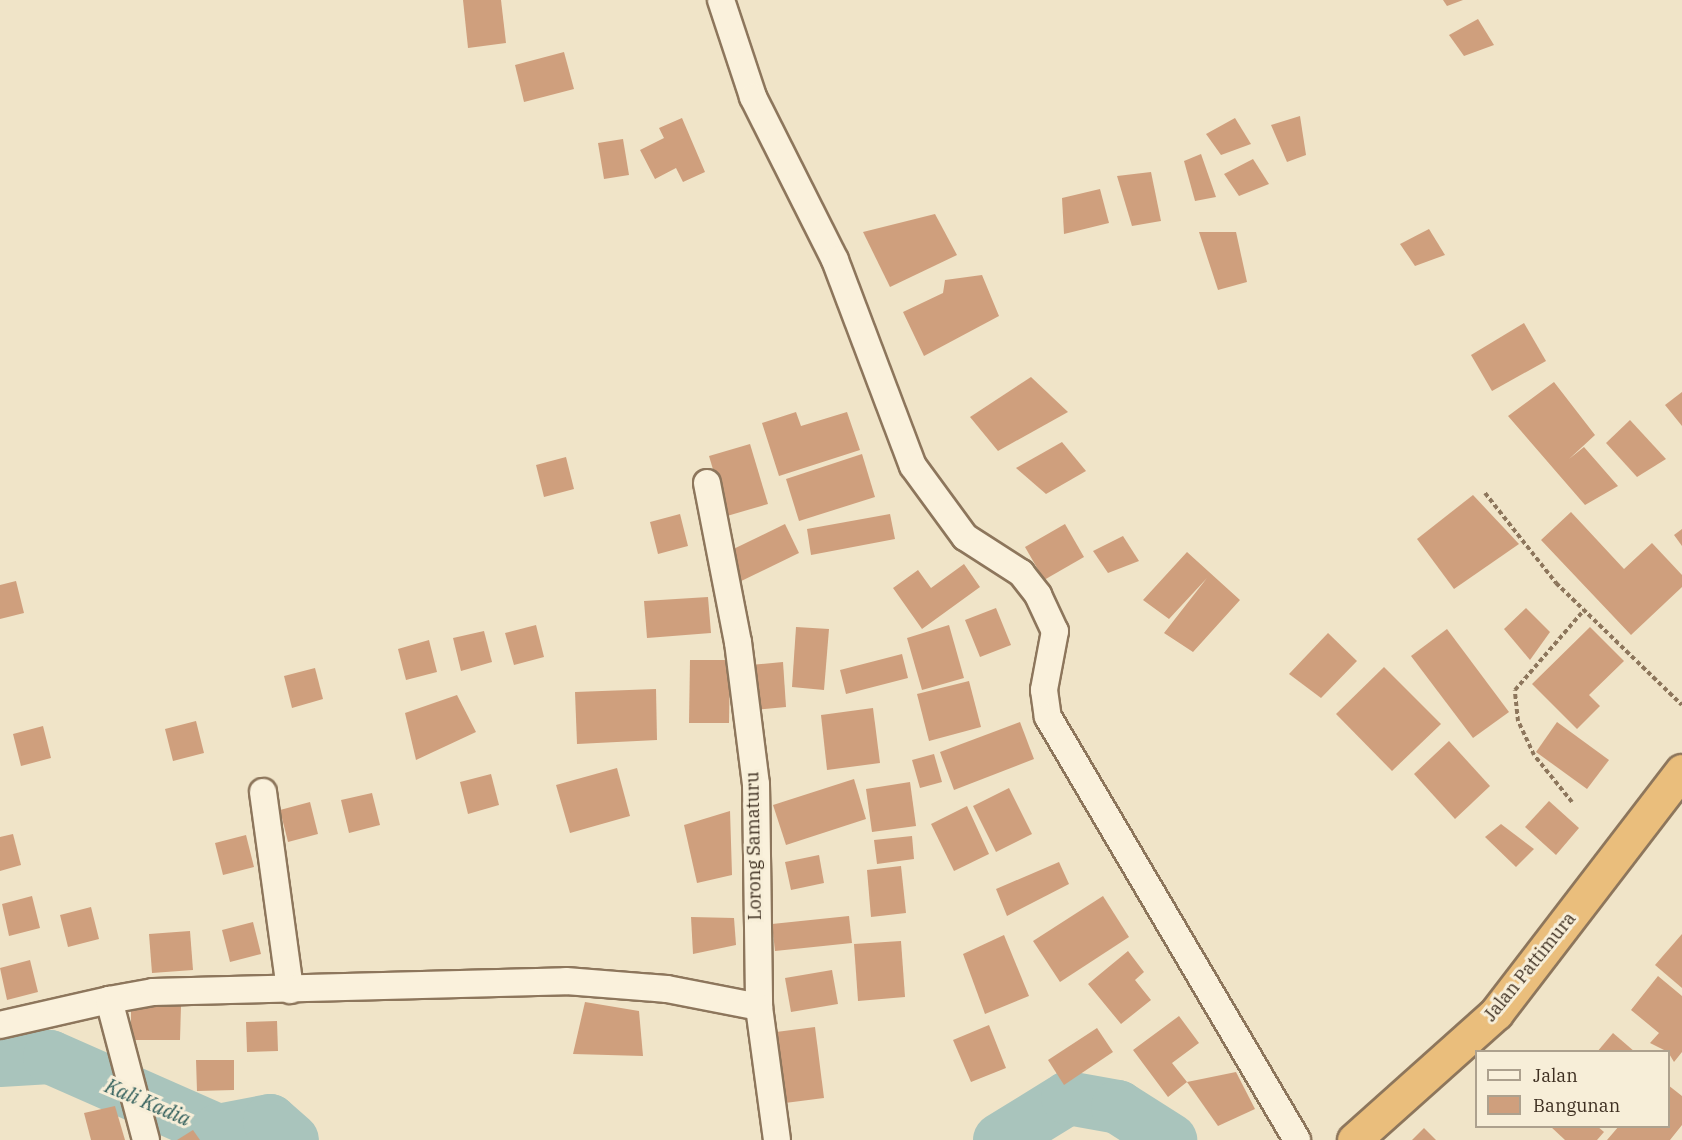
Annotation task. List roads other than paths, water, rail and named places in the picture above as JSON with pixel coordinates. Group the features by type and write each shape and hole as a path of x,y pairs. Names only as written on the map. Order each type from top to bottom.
{"highway":[{"name":"Jalan Pattimura","path":"1354,1140 1496,1013 1678,786"}],"street":[{"path":"721,0 753,97 835,260 913,466 965,537 1021,573 1038,596 1055,631 1044,690 1053,726 1297,1140"},
{"name":"Lorong Samaturu","path":"707,483 738,642 756,784 759,1007 777,1133"},
{"path":"263,792 290,990"},
{"path":"0,1025 111,1010 153,992 566,981 668,989 759,1007"},
{"path":"111,1010 146,1140"}],"waterway":[{"name":"Kali Kadia","path":"0,1060 50,1057 218,1131 270,1121 292,1140"},
{"name":"Kali Kadia","path":"1000,1140 1068,1098 1118,1107 1170,1140"}]}
